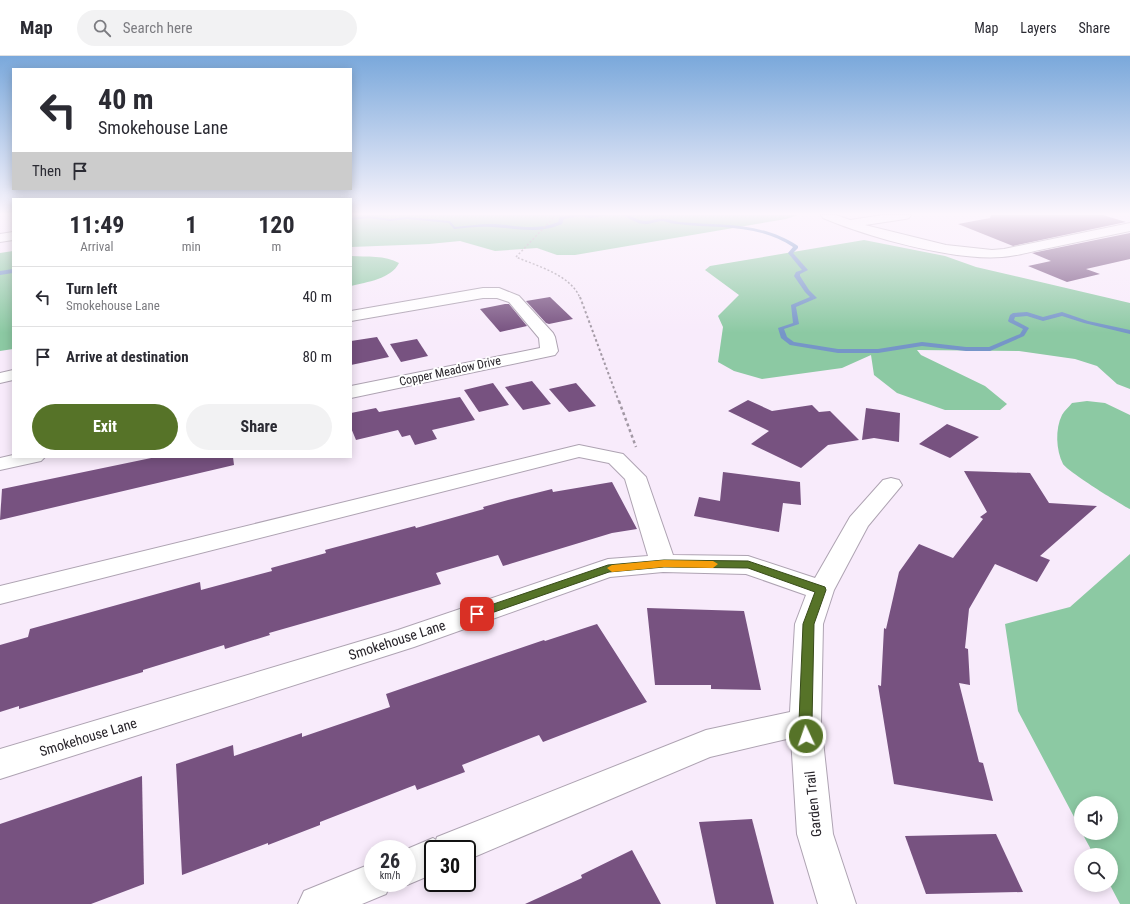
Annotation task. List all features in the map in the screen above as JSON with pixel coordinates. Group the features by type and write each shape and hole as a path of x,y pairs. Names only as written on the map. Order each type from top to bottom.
{"street":[{"name":"Copper Meadow Drive","path":"352,316 483,293 499,293 514,299 547,337 549,351 352,392"},
{"path":"0,378 12,375"},
{"path":"0,594 579,451 616,458 635,477 664,563"},
{"path":"0,464 29,458"},
{"name":"Garden Trail","path":"837,904 815,834 805,722 809,624 821,590 858,522 891,485"},
{"name":"Smokehouse Lane","path":"0,764 404,638 608,568 664,563 748,565 821,590"},
{"path":"472,840 706,744 805,722"},
{"path":"317,904 364,885"}],"path":[{"path":"516,255 517,258 554,274 567,282 578,293 637,451"}],"green space":[{"path":"0,255 12,255 12,349 0,351"},
{"path":"778,255 938,255 976,267 1130,303 1130,389 1117,384 1097,366 1075,359 1019,351 917,350 921,355 985,386 1007,404 1000,410 945,410 897,393 874,375 871,355 842,368 762,379 734,371 718,362 723,327 718,316 739,295 705,270 710,266"},
{"path":"352,256 382,258 394,260 399,263 390,273 371,281 352,286"},
{"path":"1087,401 1105,403 1130,415 1130,509 1105,494 1063,464 1057,440 1058,427 1062,415 1072,403"},
{"path":"1130,554 1130,904 1120,904 1114,892 1118,892 1118,848 1090,848 1086,840 1118,840 1118,796 1074,796 1074,817 1018,711 1005,624 1070,607"}],"building":[{"path":"1036,255 1130,255 1130,259 1086,269 1100,274 1067,282 1028,266 1051,261"},
{"path":"550,297 573,319 549,324 546,323 526,301"},
{"path":"509,304 527,326 500,332 480,309"},
{"path":"377,337 389,357 352,365 352,341"},
{"path":"417,339 428,356 401,362 390,344"},
{"path":"532,381 551,404 523,410 505,387"},
{"path":"493,383 509,405 479,412 464,390"},
{"path":"576,383 596,406 569,412 549,389"},
{"path":"460,397 475,420 432,430 437,439 415,445 410,435 402,437 398,430 356,440 352,430 352,413 376,408 379,412"},
{"path":"748,400 772,411 812,405 819,412 830,411 859,440 828,445 801,468 751,444 769,431 728,411"},
{"path":"866,408 900,413 899,442 874,438 862,440"},
{"path":"947,424 979,437 950,458 919,444"},
{"path":"151,458 233,458 234,465 0,520 2,489"},
{"path":"964,471 1030,473 1049,503 1097,506 1040,556 1050,560 1037,582 995,564 969,609 965,648 968,649 970,685 959,683 979,762 983,763 993,801 894,784 878,685 881,686 884,628 886,629 899,572 919,544 953,558 983,519 980,517 987,512"},
{"path":"723,472 800,482 801,505 783,503 779,532 694,516 699,497 720,501"},
{"path":"612,482 637,529 612,533 503,566 498,555 436,573 441,584 269,633 270,635 225,649 224,645 143,670 143,672 19,709 19,706 0,712 0,645 28,637 30,629 200,582 201,590 272,571 271,568 326,553 325,550 415,526 416,528 484,509 483,507 508,500 552,489 553,492"},
{"path":"647,608 744,611 761,690 711,689 711,685 655,685"},
{"path":"597,624 647,702 543,742 539,735 462,765 465,772 417,790 415,785 320,822 320,825 182,875 176,764 233,745 234,756 302,733 302,737 390,707 386,694 544,640 545,641"},
{"path":"142,776 144,884 91,904 0,904 0,824"},
{"path":"752,819 774,904 716,904 699,822"},
{"path":"996,834 1023,892 926,894 905,836"},
{"path":"632,850 661,904 525,904 582,878 581,875"}],"waterway":[{"path":"791,255 805,270 798,273 797,276 807,291 814,298 793,306 796,324 781,328 784,338 792,344 838,351 878,351 922,344 966,349 990,349 1022,335 1026,328 1011,321 1013,315 1027,314 1043,319 1062,314 1086,322 1130,332"},
{"path":"0,273 12,271"}],"slow traffic":[{"path":"612,568 664,563 713,564"}],"route":[{"path":"477,614 608,568 664,563 748,565 821,590 809,624 805,722 806,736"}]}
